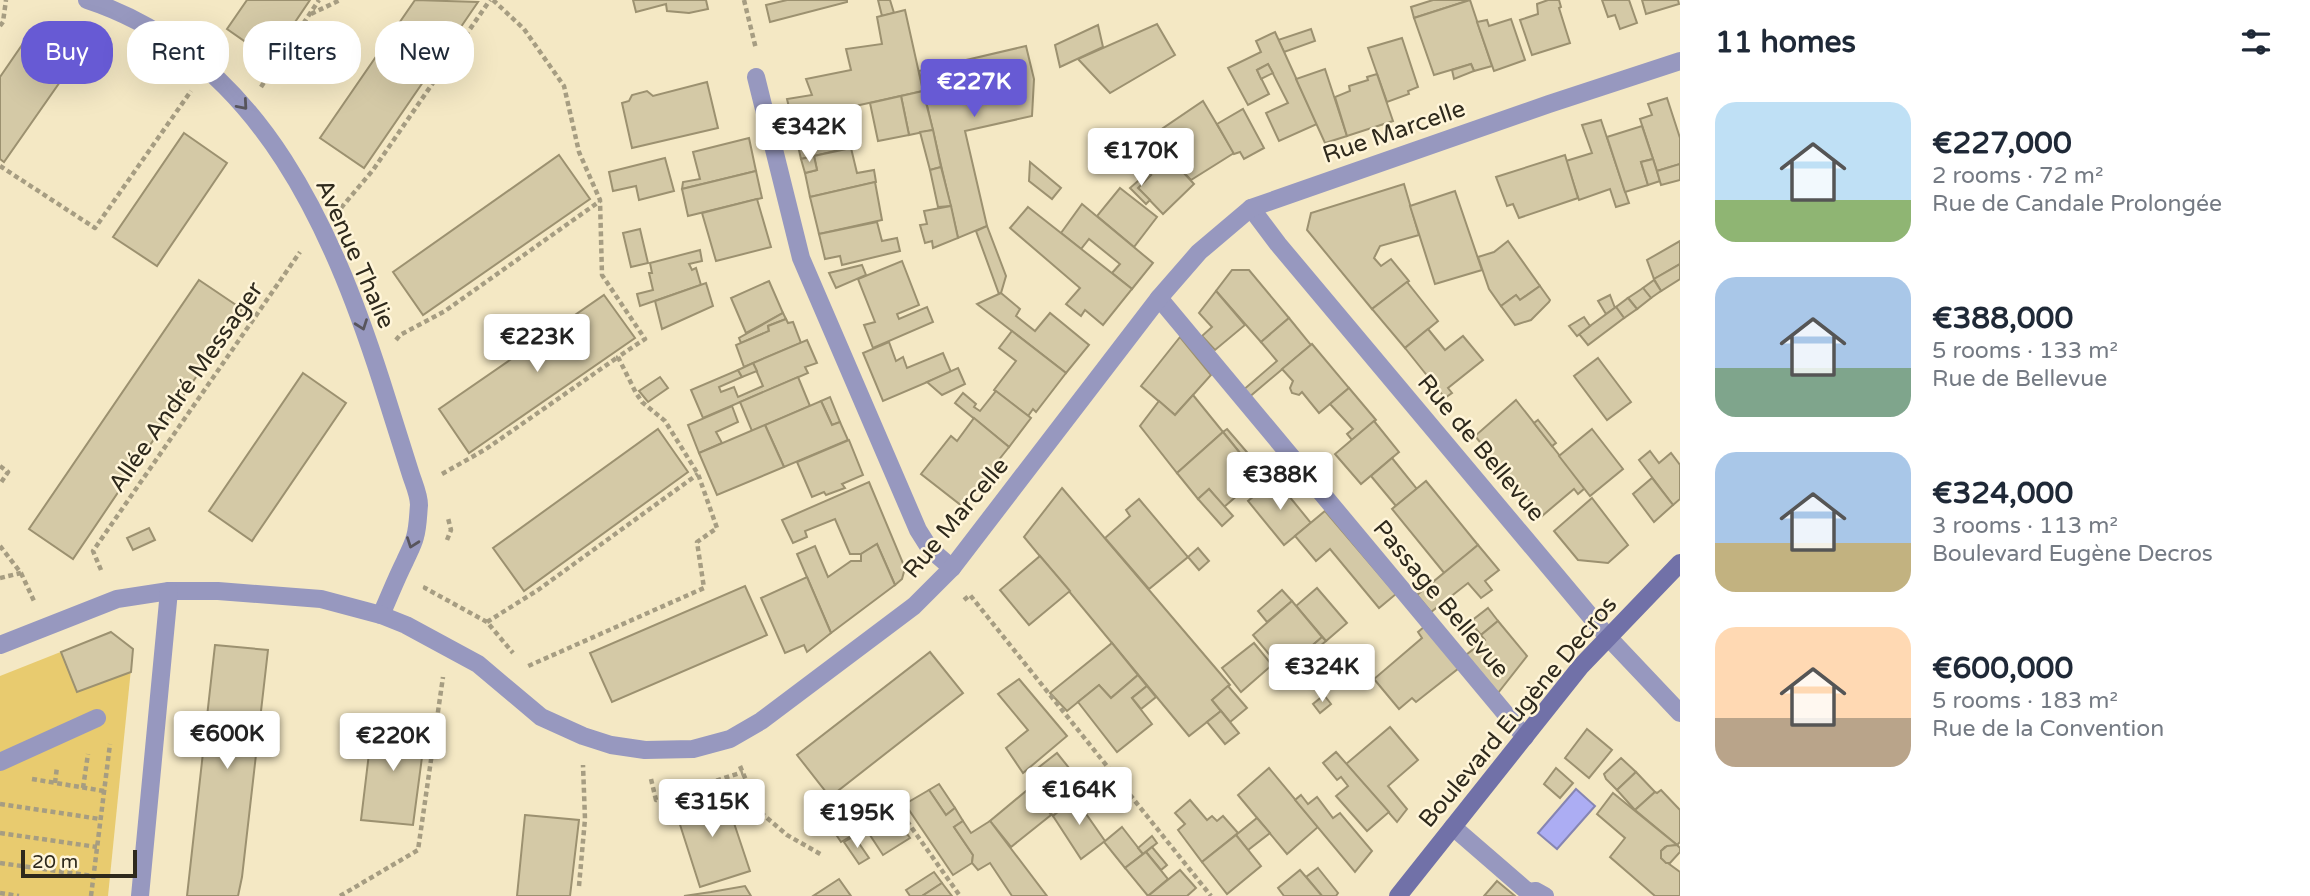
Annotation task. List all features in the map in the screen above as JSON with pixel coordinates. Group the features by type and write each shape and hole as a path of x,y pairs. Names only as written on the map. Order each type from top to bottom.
{"street":[{"name":"Avenue Thalie","path":"87,0 134,21"},
{"name":"Rue Marcelle","path":"0,645 117,598 169,591 321,598 406,625 478,664 541,716 583,736 611,745 645,750 693,749 730,739 761,721 904,614 952,568 1159,299 1199,252 1251,208 1680,61"},
{"path":"756,77 801,258 918,530 930,549 952,568"},
{"name":"Avenue Thalie","path":"224,84 247,107 286,163 324,232 376,365 419,502 415,538 381,615"},
{"name":"Rue de Bellevue","path":"1251,208 1278,244 1607,636 1680,713"},
{"name":"Passage Bellevue","path":"1159,299 1525,737"},
{"name":"Boulevard Eugène Decros","path":"1398,896 1607,636 1680,563"},
{"path":"140,896 169,591"},
{"path":"0,762 97,718"},
{"path":"1453,827 1534,895"}],"path":[{"path":"0,26 6,0"},
{"path":"305,21 320,0"},
{"path":"310,14 340,0"},
{"path":"346,201 373,170 491,0 524,29 564,86 579,152 600,200 602,275 645,339 486,449 445,471"},
{"path":"744,0 756,51"},
{"path":"0,166 95,228 197,84"},
{"path":"400,335 445,311 600,200"},
{"name":"Allée André Messager","path":"101,570 93,551 302,248 324,232"},
{"path":"430,577 425,588 487,622 525,667 704,588 697,542 717,528 698,474 665,421 642,402 618,357"},
{"path":"0,466 8,472 0,484"},
{"path":"487,622 538,590 698,474"},
{"path":"446,542 451,530 448,517"},
{"path":"0,546 21,573 36,604"},
{"path":"0,578 21,573"},
{"path":"960,603 970,595 1211,896"},
{"path":"340,896 418,850 444,670"},
{"path":"91,896 111,734"},
{"path":"579,886 584,819 583,736"},
{"path":"730,739 759,811 787,835 822,855"},
{"path":"645,750 656,800 743,772"},
{"path":"27,779 104,791"},
{"path":"0,804 100,819"},
{"path":"897,807 960,896"},
{"path":"0,833 97,847"},
{"path":"0,863 93,876"},
{"path":"0,893 19,896"}],"shaded area":[{"path":"111,632 133,649 108,896 0,896 0,676"}],"water":[{"path":"1576,789 1595,806 1557,849 1538,833"}],"building":[{"path":"247,0 310,0 296,21 243,21 243,40 229,30 229,26"},
{"path":"415,0 478,2 465,21 401,21"},
{"path":"633,0 706,0 708,9 689,13 667,11 666,4 636,12"},
{"path":"787,0 847,2 770,22 766,5"},
{"path":"878,0 890,0 894,13 882,16"},
{"path":"1433,0 1470,0 1414,18 1411,7"},
{"path":"1470,0 1492,66 1474,71 1471,64 1434,75 1414,18"},
{"path":"1559,0 1570,43 1532,55 1520,20 1538,14 1537,4"},
{"path":"1602,0 1629,0 1637,23 1620,29 1615,15 1608,17"},
{"path":"1642,0 1678,0 1679,4 1646,14"},
{"path":"905,10 923,91 792,120 787,99 812,95 806,79 851,70 846,49 882,44 877,17"},
{"path":"1511,19 1525,60 1494,71 1477,22 1487,20 1489,26"},
{"path":"1157,24 1175,55 1110,93 1078,59"},
{"path":"1098,25 1103,47 1060,67 1055,45"},
{"path":"1311,29 1315,41 1284,52 1278,40"},
{"path":"1275,32 1317,124 1279,141 1266,113 1288,103 1268,64 1257,70 1269,94 1248,105 1228,68 1261,52 1256,41"},
{"path":"1402,38 1418,87 1408,91 1409,94 1387,102 1368,48"},
{"path":"21,46 21,84 59,84 4,162 0,159 0,77"},
{"path":"1026,46 1034,79 1032,116 965,131 987,226 958,238 919,71"},
{"path":"375,58 375,84 422,84 364,168 320,138 357,84 361,84 361,78"},
{"path":"1268,64 1273,73 1261,79 1257,70"},
{"path":"1471,64 1474,71 1454,79 1452,70"},
{"path":"1325,69 1347,136 1325,143 1296,79"},
{"path":"1377,74 1393,121 1347,136 1335,97 1350,91 1349,86"},
{"path":"707,82 718,128 632,148 622,103 629,101 632,95 647,91 653,96"},
{"path":"923,91 933,130 909,135 901,96"},
{"path":"901,96 909,135 878,141 870,103"},
{"path":"1667,98 1680,138 1680,164 1657,171 1640,119 1652,115 1648,104"},
{"path":"1203,101 1234,153 1191,180 1150,137"},
{"path":"1243,109 1264,148 1244,159 1240,152 1234,154 1217,124"},
{"path":"1601,120 1629,203 1616,207 1610,189 1579,200 1566,161 1592,153 1582,125"},
{"path":"822,121 823,127 842,124 848,148 801,159 794,128"},
{"path":"1642,126 1653,159 1641,162 1648,185 1625,192 1607,137"},
{"path":"933,130 941,167 930,170 920,132"},
{"path":"184,133 227,163 157,266 113,237"},
{"path":"749,138 756,171 682,189 683,182 700,179 693,152"},
{"path":"851,148 857,173 874,170 876,182 810,197 805,173 817,170 814,156"},
{"path":"559,155 590,199 423,315 393,272"},
{"path":"1565,155 1578,198 1519,218 1513,204 1507,206 1496,177"},
{"path":"814,156 817,170 805,173 801,159"},
{"path":"665,158 674,191 639,200 636,186 613,191 609,172"},
{"path":"1170,158 1194,184 1163,214 1138,188 1151,175 1148,172 1153,168 1157,171"},
{"path":"1653,159 1660,181 1648,185 1641,162"},
{"path":"1030,162 1061,188 1052,199 1029,181"},
{"path":"1680,164 1680,180 1661,185 1657,171"},
{"path":"941,167 951,206 938,207 930,170"},
{"path":"756,171 762,198 688,216 682,189"},
{"path":"1148,172 1151,175 1138,188 1150,200 1146,204 1130,188"},
{"path":"875,182 882,220 819,234 810,197"},
{"path":"1404,184 1419,235 1380,246 1374,258 1381,266 1391,259 1409,281 1372,309 1307,230 1311,213"},
{"path":"1120,188 1157,217 1134,247 1097,216"},
{"path":"1455,191 1482,270 1435,284 1410,206"},
{"path":"757,199 771,247 716,261 702,213"},
{"path":"1082,204 1153,263 1132,289 1112,273 1120,264 1089,239 1081,249 1061,233"},
{"path":"951,206 958,238 933,248 932,241 925,243 920,225 927,224 924,211"},
{"path":"1028,207 1132,289 1103,325 1085,310 1081,316 1066,304 1080,288 1010,228"},
{"path":"877,222 882,241 897,238 900,251 842,265 840,256 825,259 819,234"},
{"path":"987,226 1006,276 999,294 976,231"},
{"path":"640,229 648,263 631,267 623,233"},
{"path":"1508,241 1540,286 1520,300 1516,295 1501,306 1489,289 1478,257 1494,252"},
{"path":"1680,241 1680,264 1654,279 1647,260"},
{"path":"700,250 702,261 689,264 692,270 696,268 701,285 640,306 637,294 653,290 650,263"},
{"path":"902,261 919,305 897,314 899,319 927,307 933,322 873,348 864,325 875,322 858,279"},
{"path":"1680,264 1680,279 1661,291 1654,279"},
{"path":"862,265 866,275 836,288 829,273"},
{"path":"1232,270 1249,270 1289,318 1261,342 1216,291"},
{"path":"199,280 242,309 73,559 29,529"},
{"path":"1654,280 1661,291 1651,298 1643,288"},
{"path":"769,281 783,313 746,333 731,298"},
{"path":"1407,282 1438,321 1405,348 1372,309"},
{"path":"706,283 713,306 662,329 655,301"},
{"path":"1540,286 1549,302 1531,320 1515,325 1501,306 1516,295 1520,300"},
{"path":"1643,288 1651,298 1637,309 1628,298"},
{"path":"1216,291 1245,325 1215,350 1202,336 1212,327 1199,313"},
{"path":"1001,293 1020,309 1016,316 1035,331 1050,313 1089,345 1066,373 977,304"},
{"path":"604,295 635,338 469,453 439,409"},
{"path":"1610,295 1615,308 1606,314 1598,301"},
{"path":"1628,298 1637,309 1624,318 1616,307"},
{"path":"1616,307 1624,318 1588,345 1579,334"},
{"path":"783,313 786,319 768,326 769,331 741,343 739,338"},
{"path":"1584,317 1590,326 1577,336 1569,326"},
{"path":"1289,318 1311,345 1248,398 1242,391 1277,361 1261,342"},
{"path":"786,319 788,323 793,322 801,343 744,367 736,345 769,331 768,326"},
{"path":"1428,329 1445,350 1463,336 1483,360 1448,388 1452,393 1445,398 1405,348"},
{"path":"1012,331 1066,373 1036,412 1033,409 1028,416 994,390 1016,361 999,348"},
{"path":"1180,337 1211,375 1175,415 1141,386"},
{"path":"807,340 817,363 805,367 808,373 703,418 691,390 738,370 742,377 719,387 721,392 734,387 738,397 763,386 753,363"},
{"path":"889,342 896,361 903,357 907,368 943,353 951,372 883,401 863,353"},
{"path":"1312,344 1349,388 1319,413 1302,392 1299,395 1292,393 1290,388 1293,381 1282,369"},
{"path":"1598,358 1631,402 1607,420 1574,376"},
{"path":"753,363 757,371 742,377 738,370"},
{"path":"958,368 965,384 942,395 927,382"},
{"path":"303,373 346,403 252,541 209,511"},
{"path":"660,377 668,388 648,402 639,391"},
{"path":"798,377 810,406 752,431 740,402"},
{"path":"1349,388 1376,420 1352,440 1347,434 1353,429 1330,404"},
{"path":"996,391 1031,418 1009,447 955,403 963,393 980,411"},
{"path":"1193,395 1223,432 1177,473 1140,426 1159,401 1175,415"},
{"path":"830,397 840,422 832,425 821,401"},
{"path":"1516,400 1585,488 1578,494 1574,489 1542,516 1475,436"},
{"path":"821,401 832,425 840,422 848,440 784,467 765,425"},
{"path":"732,406 738,422 716,432 722,443 699,453 688,425"},
{"path":"974,418 1009,447 962,506 921,474 951,436 957,441"},
{"path":"1538,420 1556,443 1552,446 1534,423"},
{"path":"1374,421 1399,452 1361,484 1335,454"},
{"path":"765,425 784,467 717,495 699,453"},
{"path":"658,429 688,472 524,591 493,548"},
{"path":"1227,429 1264,472 1254,481 1235,458 1240,453 1223,432"},
{"path":"1592,429 1623,469 1590,496 1559,456"},
{"path":"1223,432 1240,453 1235,458 1254,481 1224,507 1209,489 1198,499 1177,473"},
{"path":"849,440 863,475 842,484 845,488 812,497 797,462"},
{"path":"1650,451 1659,463 1671,453 1680,465 1680,499 1673,505 1639,460"},
{"path":"1392,458 1417,489 1396,506 1371,476"},
{"path":"1652,478 1673,505 1654,522 1633,494"},
{"path":"1275,479 1311,523 1284,545 1248,501"},
{"path":"1426,481 1478,545 1445,574 1392,509"},
{"path":"869,482 905,568 902,579 895,585 877,544 861,554 850,554 835,519 805,531 807,537 793,543 782,520"},
{"path":"1062,488 1230,685 1212,700 1221,711 1189,736 1024,537"},
{"path":"1209,489 1233,516 1222,526 1198,499"},
{"path":"1592,498 1628,545 1608,563 1578,560 1554,531"},
{"path":"1139,499 1188,557 1149,589 1105,538 1130,516 1126,510"},
{"path":"1325,511 1396,594 1379,608 1330,549 1316,561 1295,536"},
{"path":"149,528 155,540 133,550 127,538"},
{"path":"877,544 895,585 831,633 797,554 815,546 828,577 851,561 861,561 861,554"},
{"path":"1478,545 1499,570 1485,581 1492,590 1481,598 1468,583 1431,612 1417,595"},
{"path":"1198,548 1209,561 1199,570 1188,557"},
{"path":"1040,556 1070,591 1029,625 1000,590"},
{"path":"807,577 831,633 807,652 804,645 785,653 761,598"},
{"path":"745,586 767,635 612,702 590,653"},
{"path":"1317,588 1347,623 1326,641 1296,606"},
{"path":"1282,590 1292,601 1267,622 1258,611"},
{"path":"1292,601 1322,637 1283,671 1253,635"},
{"path":"1488,608 1498,621 1481,635 1470,622"},
{"path":"1498,621 1527,656 1498,693 1466,655 1485,640 1481,635"},
{"path":"1424,627 1459,668 1416,702 1412,698 1399,709 1374,679 1422,638 1418,632"},
{"path":"111,632 133,649 131,672 77,692 61,652"},
{"path":"1322,637 1326,641 1286,675 1283,671"},
{"path":"1112,643 1138,675 1111,698 1099,685 1067,711 1050,693"},
{"path":"1254,643 1272,665 1241,692 1222,668"},
{"path":"215,645 268,650 238,896 187,896"},
{"path":"930,652 963,693 830,797 797,755"},
{"path":"1138,675 1147,686 1132,698 1152,724 1117,752 1078,702 1099,685 1111,698"},
{"path":"1019,679 1067,736 1023,773 1006,748 1028,730 998,694"},
{"path":"1147,686 1156,697 1141,709 1132,698"},
{"path":"1228,686 1247,708 1230,722 1212,700"},
{"path":"1324,695 1331,704 1320,713 1313,704"},
{"path":"1221,711 1239,733 1225,744 1207,722"},
{"path":"373,720 426,727 413,825 361,820"},
{"path":"1390,727 1418,760 1388,786 1407,809 1397,822 1346,764"},
{"path":"1587,729 1612,750 1589,778 1565,758"},
{"path":"1336,752 1389,812 1367,831 1336,796 1348,786 1341,777 1337,780 1323,763"},
{"path":"1057,753 1086,789 1053,816 1039,797 1048,790 1034,771"},
{"path":"1621,758 1636,772 1617,790 1604,774"},
{"path":"1269,768 1318,827 1287,854 1238,795"},
{"path":"1556,768 1573,783 1560,798 1544,784"},
{"path":"1636,772 1655,792 1635,810 1617,790"},
{"path":"939,784 955,808 946,815 929,790"},
{"path":"1032,786 1051,815 1011,847 990,821"},
{"path":"723,790 750,871 700,887 674,806"},
{"path":"929,790 946,815 955,808 963,821 954,827 973,855 972,863 953,875 905,804"},
{"path":"1661,790 1680,810 1680,842 1677,845 1635,810"},
{"path":"1081,793 1089,804 1082,808 1105,841 1081,859 1053,816"},
{"path":"1613,793 1677,845 1665,847 1661,851 1661,858 1680,872 1680,896 1655,896 1610,857 1625,838 1597,814"},
{"path":"1301,795 1308,804 1317,797 1333,818 1340,813 1372,851 1355,872 1295,800"},
{"path":"1190,800 1207,820 1212,816 1217,821 1223,816 1238,833 1202,862 1178,830 1185,824 1175,813"},
{"path":"892,813 910,838 883,855 866,829"},
{"path":"525,815 579,820 570,896 517,896"},
{"path":"855,817 863,829 841,842 833,830"},
{"path":"1257,818 1270,833 1248,850 1236,835"},
{"path":"963,821 971,833 990,821 1047,896 1012,896 990,863 978,870 972,863 973,855 954,827"},
{"path":"1122,827 1143,854 1125,868 1104,842"},
{"path":"1236,835 1261,866 1227,894 1202,862"},
{"path":"854,836 869,858 859,864 844,842"},
{"path":"1152,836 1157,843 1143,854 1138,848"},
{"path":"1677,845 1680,852 1670,863 1666,863 1661,858 1661,851 1667,846"},
{"path":"1152,847 1167,865 1161,870 1146,852"},
{"path":"1146,852 1168,879 1148,896 1125,868"},
{"path":"1318,868 1338,893 1336,896 1322,896 1306,877"},
{"path":"1180,870 1196,888 1187,896 1148,896"},
{"path":"1300,870 1322,896 1284,896 1278,888"},
{"path":"934,872 942,883 922,896 910,896 906,890"},
{"path":"839,879 851,896 813,896"},
{"path":"1497,881 1515,896 1484,896"},
{"path":"942,883 952,896 922,896"},
{"path":"745,886 751,896 684,896 711,892"}]}
